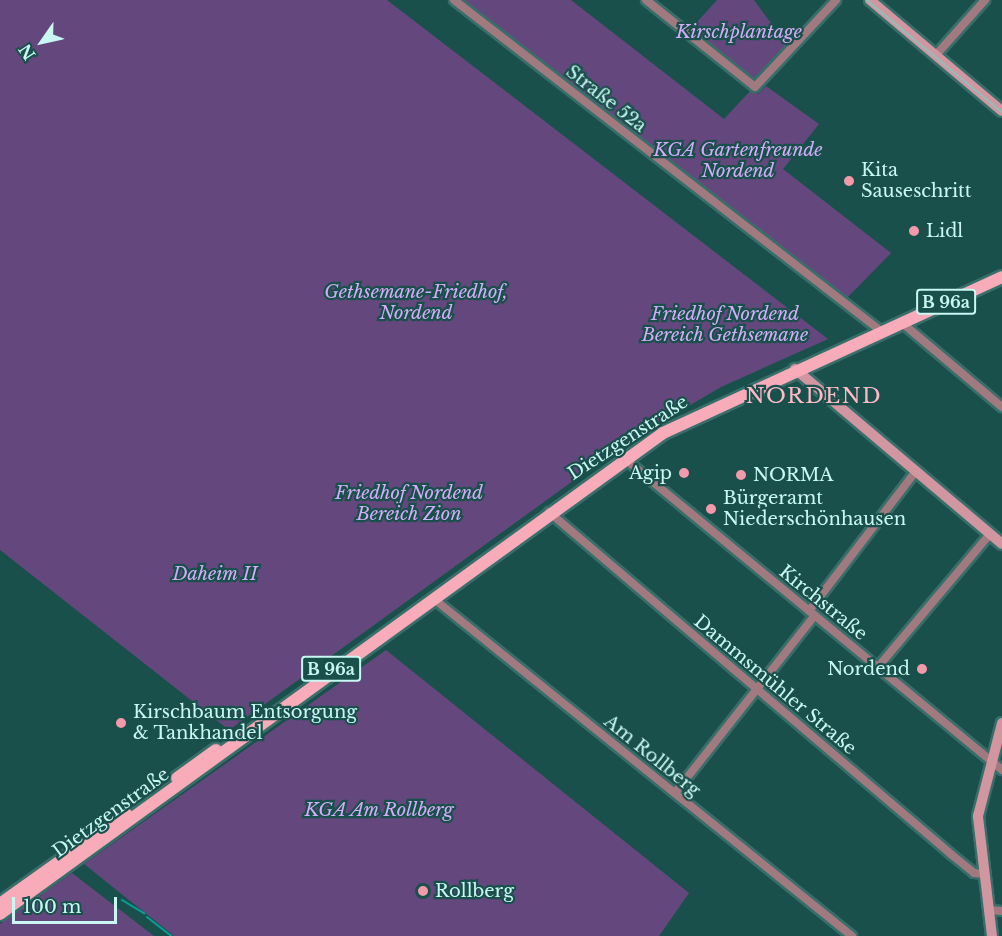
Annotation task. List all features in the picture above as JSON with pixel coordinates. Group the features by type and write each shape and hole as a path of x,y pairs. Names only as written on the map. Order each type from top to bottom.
{"main road":[{"name":"Dietzgenstraße","path":"0,914 69,860 429,603 549,512 625,459 697,414 1002,277"},
{"name":"Dietzgenstraße","path":"0,904 69,860"}],"street":[{"name":"Straße 52a","path":"454,0 881,331"},
{"path":"648,0 755,87 836,0"},
{"path":"870,0 1002,111"},
{"path":"936,55 985,0"},
{"path":"902,322 1002,407"},
{"path":"795,369 1002,544"},
{"name":"Kirchstraße","path":"625,459 1002,770"},
{"path":"675,793 757,690 916,471"},
{"name":"Dammsmühler Straße","path":"549,512 959,861 985,874"},
{"path":"878,667 990,534"},
{"name":"Am Rollberg","path":"429,603 675,793 852,936"},
{"path":"992,936 978,816 1002,723"},
{"path":"989,910 1002,911"}],"green space":[{"name":"Gethsemane-Friedhof, Nordend","path":"0,0 387,0 828,339 721,387 624,444 229,730 0,550"},
{"name":"KGA Gartenfreunde Nordend","path":"454,0 571,0 724,119 751,90 758,94 766,86 819,124 783,169 891,253 847,298"},
{"name":"Kirschplantage","path":"717,0 754,0 787,45 753,82 688,32"},
{"name":"KGA Am Rollberg","path":"386,650 689,893 659,936 174,936 84,864"},
{"path":"72,873 154,936 0,936 0,924"}],"waterway":[{"path":"122,900 144,913"},
{"path":"147,917 171,936"}],"tram line":[{"path":"867,0 1002,112"}],"place":[{"name":"Kita Sauseschritt","path":"849,181"},
{"name":"Lidl","path":"914,231"},
{"name":"Agip","path":"684,473"},
{"name":"NORMA","path":"741,475"},
{"name":"Bürgeramt Niederschönhausen","path":"711,509"},
{"name":"Nordend","path":"922,669"},
{"name":"Kirschbaum Entsorgung & Tankhandel","path":"121,723"},
{"name":"Rollberg","path":"423,891"}],"district":[{"name":"NORDEND","path":"814,396"}],"park label":[{"name":"Friedhof Nordend Bereich Gethsemane","path":"725,325"},
{"name":"Friedhof Nordend Bereich Zion","path":"409,504"},
{"name":"Daheim II","path":"215,574"}]}
